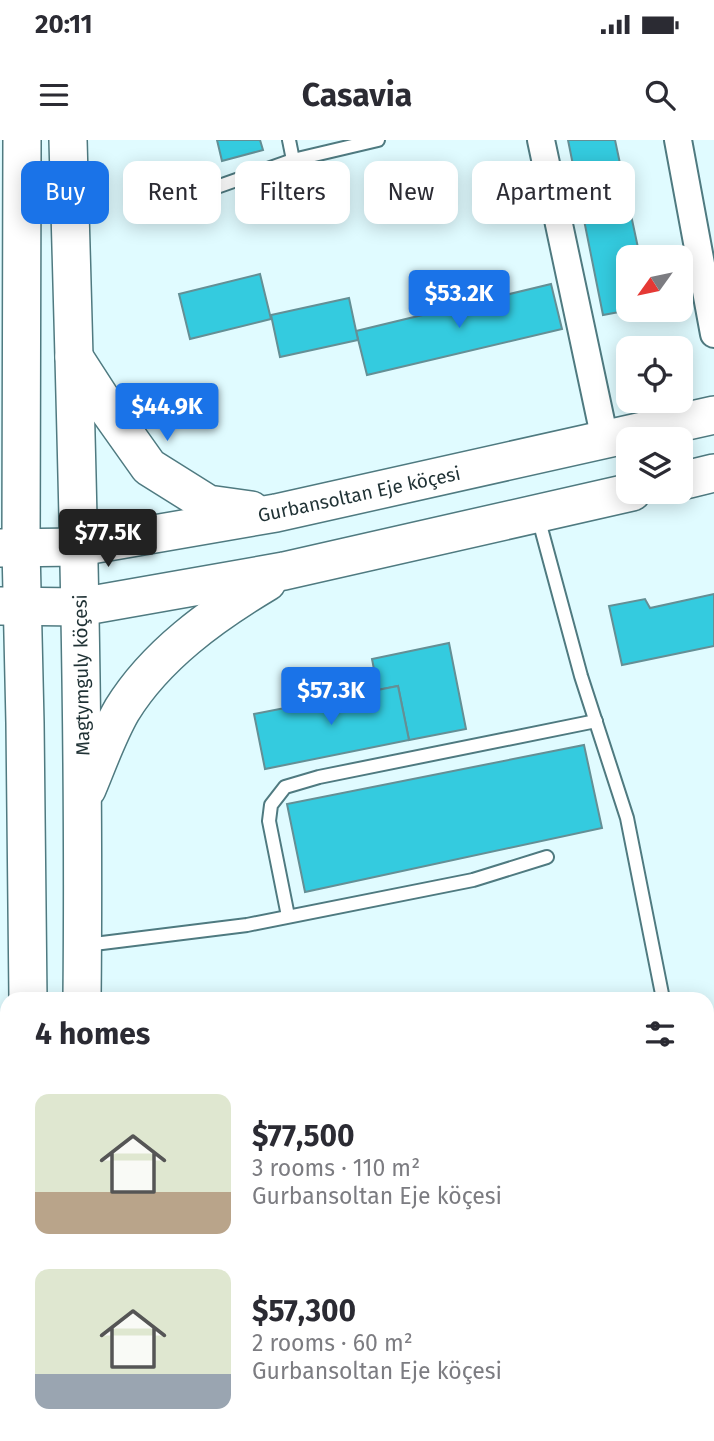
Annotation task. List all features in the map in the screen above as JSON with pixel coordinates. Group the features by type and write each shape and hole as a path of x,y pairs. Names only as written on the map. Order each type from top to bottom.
{"main road":[{"path":"22,140 22,360 10,548 11,606 26,804 28,992"},
{"name":"Magtymguly köçesi","path":"68,140 80,607 82,992"},
{"path":"74,356 149,467 208,504 276,513"},
{"path":"0,413 22,360"},
{"name":"Gurbansoltan Eje köçesi","path":"10,548 79,547 276,513 714,415"},
{"path":"693,478 714,473"},
{"path":"11,606 80,607 284,571 616,496"},
{"path":"82,799 122,710 156,665 228,605 284,571"},
{"path":"0,737 26,804"}],"street":[{"path":"541,140 606,440"},
{"path":"678,140 714,334"}],"lane":[{"path":"289,140 293,160"},
{"path":"221,185 293,160 378,140"},
{"path":"537,513 581,676 627,818 662,992"},
{"path":"288,916 269,821 271,805 285,787 596,721"},
{"path":"83,945 247,925 473,880 547,857"}],"building":[{"path":"217,140 260,140 263,150 222,161"},
{"path":"568,140 615,140 619,161 572,161"},
{"path":"585,224 633,224 637,245 616,245 616,313 603,315"},
{"path":"260,274 271,319 190,339 179,294"},
{"path":"551,284 562,329 367,375 356,331"},
{"path":"349,298 358,340 280,357 271,315"},
{"path":"714,594 714,646 622,665 609,606 645,599 650,608"},
{"path":"449,643 466,729 409,740 398,686 378,690 372,659"},
{"path":"398,686 409,740 265,769 254,714"},
{"path":"584,745 602,828 305,892 287,804"}]}
